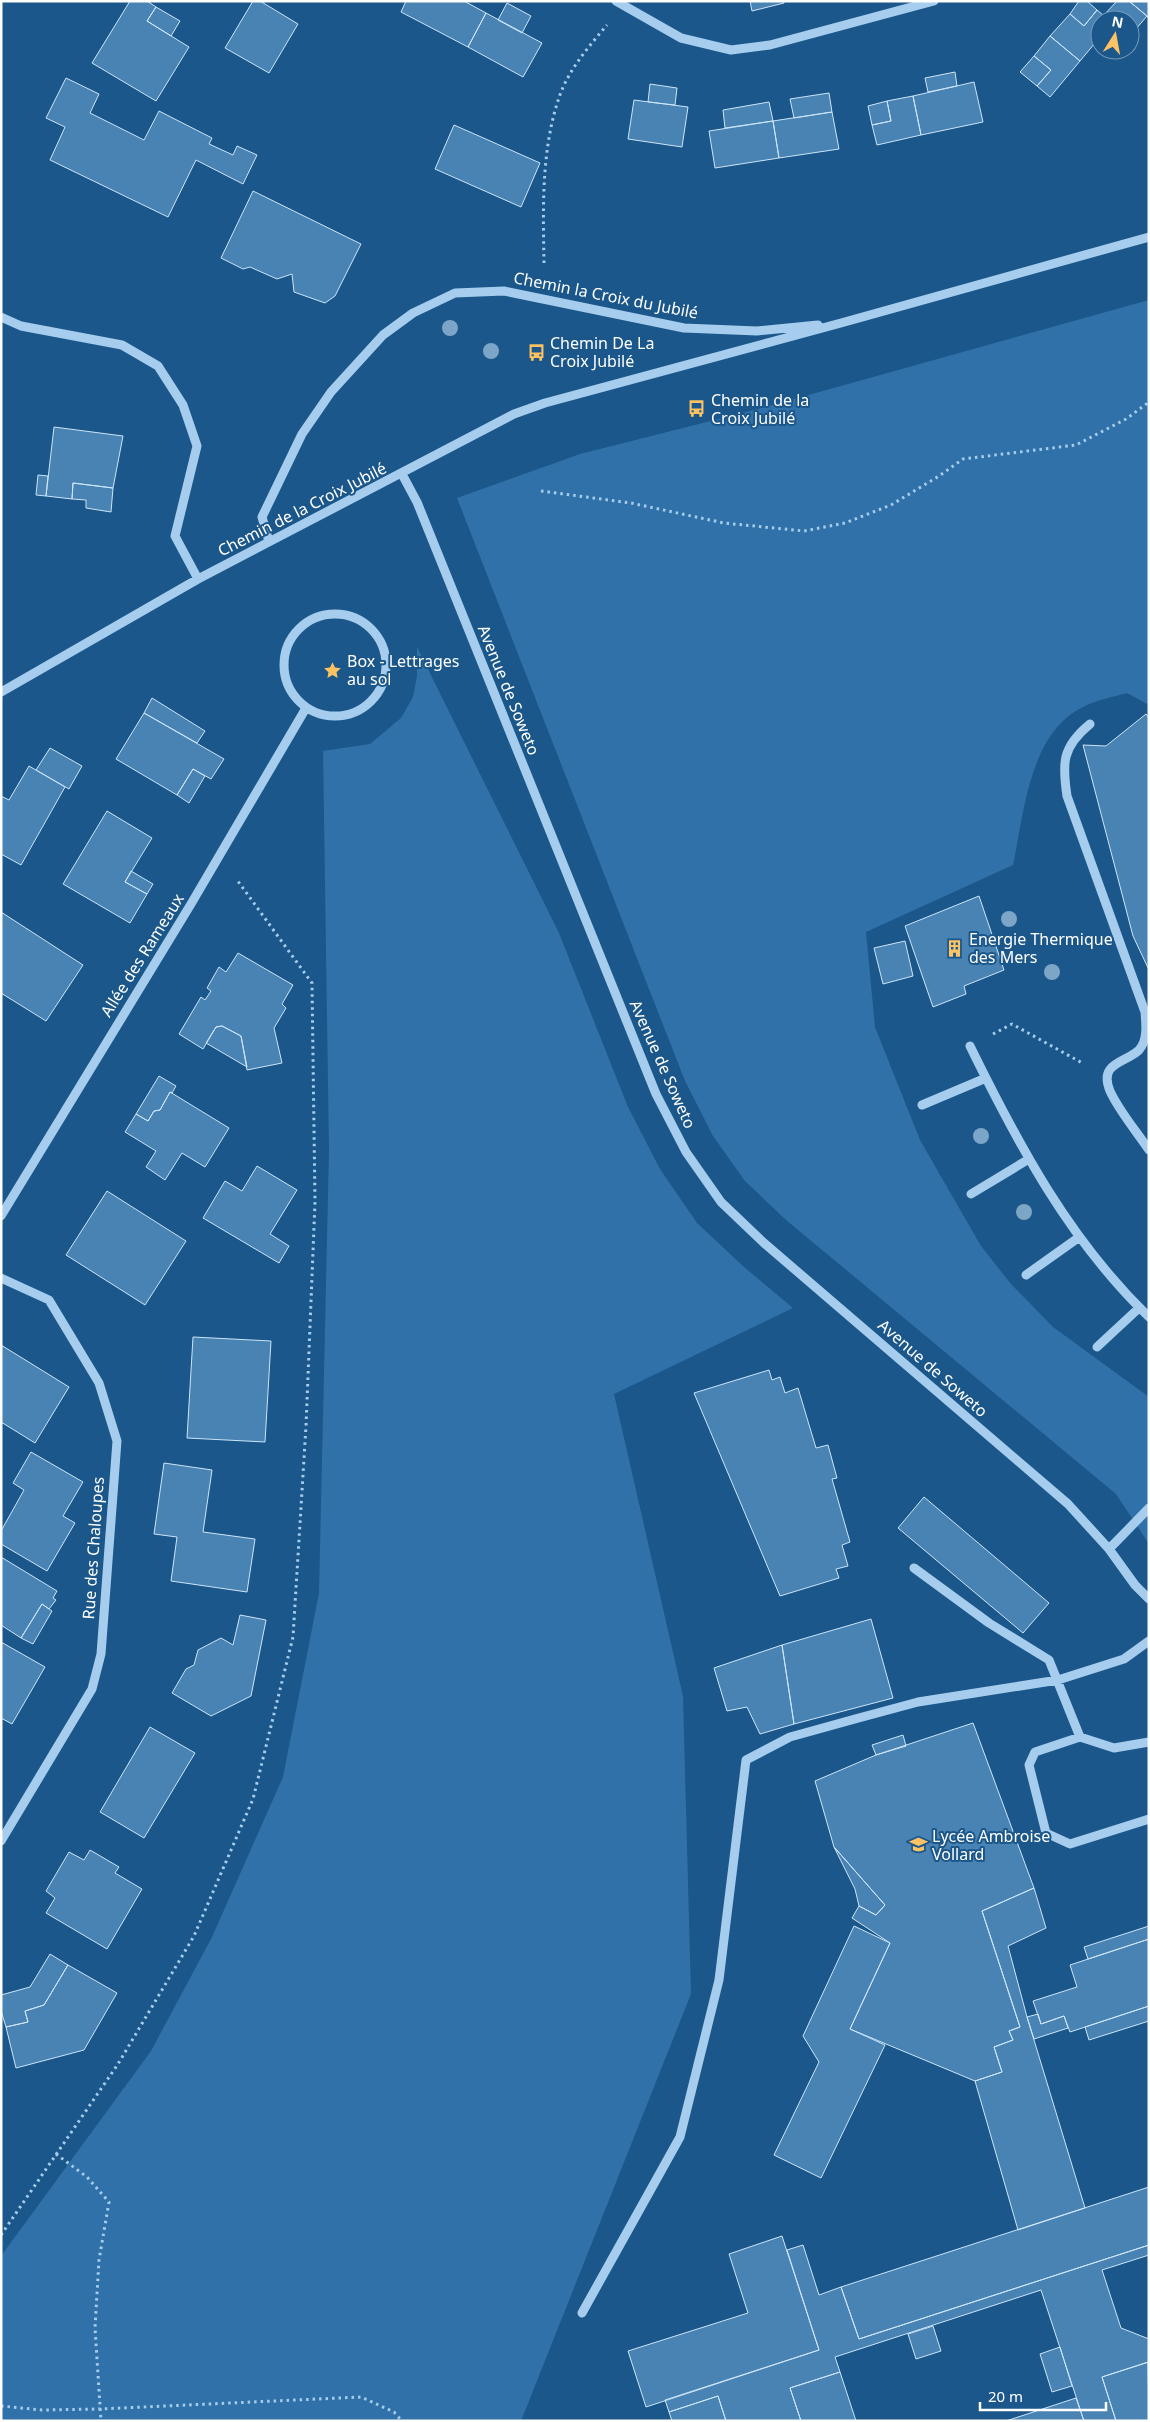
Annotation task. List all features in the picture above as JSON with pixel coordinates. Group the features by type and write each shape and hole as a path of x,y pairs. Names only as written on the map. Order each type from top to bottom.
{"street":[{"path":"619,3 681,38 731,50 770,45 934,1"},
{"name":"Chemin de la Croix Jubilé","path":"1,692 198,579 514,414 545,402 841,324 1149,237"},
{"name":"Chemin la Croix du Jubilé","path":"269,542 262,517 302,434 331,392 383,335 413,313 455,293 504,291 684,328 757,331 841,324"},
{"path":"1,317 21,326 122,345 158,366 184,405 197,446 175,536 198,579"},
{"name":"Avenue de Soweto","path":"402,474 417,502 656,1094 686,1152 721,1202 764,1244 1068,1504 1109,1550 1135,1585 1149,1599"},
{"path":"329,614 347,614 364,622 376,633 384,646 387,663 386,679 379,694 368,705 354,713 338,716 322,715 306,708 294,696 285,680 284,662 288,645 297,630 312,619 329,614"},
{"name":"Allée des Rameaux","path":"1,1216 220,855 306,708"},
{"path":"1090,724 1080,733 1067,750 1063,768 1067,796 1145,1012 1147,1033 1139,1050 1113,1064 1108,1077 1110,1091 1149,1150"},
{"path":"970,1046 1030,1159 1078,1238 1149,1317"},
{"path":"922,1106 986,1078"},
{"path":"971,1194 1030,1159"},
{"path":"1026,1275 1078,1238"},
{"name":"Rue des Chaloupes","path":"1,1278 50,1300 99,1383 117,1441 101,1654 92,1689 1,1841"},
{"path":"1097,1347 1139,1308"},
{"path":"1109,1550 1149,1508"},
{"path":"914,1568 989,1623 1049,1660 1080,1737"},
{"path":"582,2313 680,2137 719,1980 746,1760 790,1737 918,1702 1058,1680 1124,1658 1149,1641"},
{"path":"1149,1742 1114,1748 1080,1737 1035,1752 1029,1764 1046,1833 1070,1844 1149,1818"}],"path":[{"path":"544,264 546,167 554,118 562,91 575,67 619,3"},
{"path":"541,491 631,503 724,523 804,531 845,523 891,504 939,476 963,459 1076,445 1126,419 1149,402"},
{"path":"1,2235 118,2064 194,1936 252,1799 293,1637 306,1426 315,1202 312,983 220,855"},
{"path":"1012,1024 1108,1077"},
{"path":"56,2154 87,2177 110,2202 99,2260 95,2328 101,2421"},
{"path":"1,2406 42,2410 100,2409 361,2398 394,2412 402,2421"}],"shaded area":[{"path":"1149,300 1149,703 1147,704 1127,693 1083,707 1065,719 1051,735 1040,755 1032,777 1013,865 866,932 875,1027 920,1140 981,1246 1011,1284 1053,1327 1149,1397 1149,1544 1116,1494 786,1220 745,1181 713,1136 685,1081 457,498 580,454 758,409"},
{"path":"417,647 559,933 628,1107 660,1169 697,1223 744,1267 793,1308 614,1394 683,1696 691,1994 521,2421 1,2421 1,2256 151,2051 212,1937 283,1777 319,1593 329,1150 323,751 370,744 401,718 413,697 417,676"}],"building":[{"path":"130,1 147,1 156,7 147,21 189,47 156,101 92,63"},
{"path":"253,1 260,1 298,24 269,73 225,48"},
{"path":"406,1 464,1 486,13 468,47 401,12"},
{"path":"750,1 784,1 784,3 752,11"},
{"path":"1079,1 1087,1 1097,10 1090,10 1090,19 1084,26 1070,14"},
{"path":"1117,1 1129,1 1140,10 1109,10"},
{"path":"1129,1 1149,1 1149,19"},
{"path":"507,3 531,16 522,33 498,20"},
{"path":"156,7 180,21 171,36 147,21"},
{"path":"1140,10 1147,16 1140,24"},
{"path":"486,13 542,43 523,77 468,47"},
{"path":"1070,14 1084,26 1090,19 1090,49 1080,61 1050,36"},
{"path":"1050,36 1080,61 1050,97 1037,86 1051,70 1034,56"},
{"path":"1034,56 1051,70 1037,86 1020,72"},
{"path":"955,72 957,86 928,92 925,78"},
{"path":"66,78 99,94 90,113 144,140 159,111 212,138 209,144 233,155 237,146 257,155 243,184 196,160 168,217 50,160 65,127 46,118"},
{"path":"974,82 983,122 921,135 913,96"},
{"path":"650,84 677,88 675,105 648,102"},
{"path":"829,93 832,112 794,118 790,99"},
{"path":"913,96 921,135 877,145 872,125 891,121 887,101"},
{"path":"634,100 688,107 682,147 628,139"},
{"path":"887,101 891,121 872,125 868,106"},
{"path":"769,102 773,121 725,128 723,110"},
{"path":"832,112 839,149 779,158 773,121"},
{"path":"773,121 779,158 715,168 709,131"},
{"path":"454,125 540,163 521,207 435,169"},
{"path":"253,191 361,244 335,296 325,303 294,292 292,274 277,279 250,267 243,269 221,258"},
{"path":"54,427 123,436 113,488 73,483 72,499 46,496"},
{"path":"38,475 48,476 46,496 36,495"},
{"path":"73,483 113,488 111,512 86,508 86,500 72,499"},
{"path":"152,698 205,731 197,743 144,713"},
{"path":"144,713 224,759 211,779 193,769 177,795 116,759"},
{"path":"1146,714 1149,718 1149,970 1133,936 1083,745 1106,746"},
{"path":"50,748 82,766 69,789 36,770"},
{"path":"29,766 65,787 21,865 1,854 1,796 9,800"},
{"path":"193,769 205,776 189,803 177,795"},
{"path":"107,811 152,838 125,882 147,894 130,923 63,884"},
{"path":"131,871 153,884 147,894 125,882"},
{"name":"Energie Thermique des Mers","path":"979,896 1004,970 964,986 966,994 933,1007 905,926"},
{"path":"1,912 83,965 46,1021 1,993"},
{"path":"905,941 913,976 883,984 874,948"},
{"path":"238,953 293,985 282,1004 286,1008 274,1028 282,1063 247,1070 241,1036 222,1026 216,1027 203,1049 179,1034 201,997 205,1000 211,991 207,988 219,967 226,972"},
{"path":"222,1026 241,1036 247,1067 206,1043 216,1027"},
{"path":"159,1076 176,1086 172,1093 170,1092 160,1110 154,1111 148,1121 136,1114"},
{"path":"170,1092 229,1128 205,1167 182,1153 165,1180 146,1167 156,1151 125,1132 136,1114 148,1121 154,1111 160,1110"},
{"path":"257,1166 297,1190 270,1234 289,1246 279,1263 203,1218 225,1181 242,1191"},
{"path":"107,1191 186,1241 145,1305 66,1255"},
{"path":"193,1337 271,1341 265,1442 187,1438"},
{"path":"1,1345 69,1387 35,1443 1,1422"},
{"path":"769,1370 772,1380 780,1377 785,1393 798,1388 816,1448 828,1445 837,1478 832,1479 850,1542 842,1545 848,1566 836,1569 839,1578 780,1596 694,1393"},
{"path":"31,1452 83,1482 63,1516 75,1523 47,1571 1,1544 1,1531 24,1490 13,1483"},
{"path":"164,1463 212,1470 203,1532 255,1539 247,1592 171,1581 177,1537 154,1534"},
{"path":"924,1497 1049,1603 1023,1633 898,1528"},
{"path":"1,1557 57,1591 53,1598 56,1600 49,1609 42,1604 21,1638 1,1625"},
{"path":"42,1604 52,1611 33,1644 21,1638"},
{"path":"240,1615 266,1620 251,1696 211,1716 172,1693 186,1669 194,1665 198,1650 221,1638 233,1645"},
{"path":"871,1619 893,1698 794,1724 782,1645"},
{"path":"1,1642 45,1667 12,1724 1,1718"},
{"path":"782,1645 794,1724 760,1734 747,1707 727,1711 714,1668"},
{"path":"973,1723 1034,1888 982,1911 1020,2027 1009,2031 1013,2040 994,2047 1002,2072 975,2081 850,2029 890,1943 852,1918 859,1906 876,1915 885,1905 834,1847 815,1781 876,1755"},
{"path":"150,1727 195,1753 144,1838 100,1812"},
{"path":"903,1735 906,1746 876,1755 872,1745"},
{"path":"834,1847 885,1905 876,1915 859,1906 855,1889"},
{"path":"90,1850 119,1867 115,1873 142,1889 107,1949 46,1913 55,1898 46,1891 69,1852 84,1860"},
{"path":"1034,1888 1046,1928 1008,1946 1027,2017 1085,2208 1018,2230 975,2081 1002,2072 994,2047 1013,2040 1009,2031 1020,2027 982,1911"},
{"path":"854,1926 890,1943 850,2029 885,2045 821,2178 774,2155 819,2062 803,2036"},
{"path":"1149,1926 1149,1939 1088,1959 1084,1947"},
{"path":"1149,1939 1149,2006 1070,2032 1064,2016 1041,2024 1033,2001 1077,1987 1070,1965"},
{"path":"50,1954 68,1965 44,2005 25,2011 28,2022 6,2027 1,2011 1,1995 30,1987"},
{"path":"68,1965 117,1993 84,2050 16,2068 6,2027 28,2022 25,2011 44,2005"},
{"path":"1149,2006 1149,2021 1089,2040 1085,2027"},
{"path":"1038,2014 1041,2024 1064,2016 1068,2028 1034,2039 1027,2017"},
{"path":"1149,2187 1149,2245 859,2339 841,2287"},
{"path":"782,2236 819,2350 646,2407 628,2351 748,2313 729,2254"},
{"path":"803,2245 819,2295 841,2287 859,2339 1149,2245 1149,2255 1102,2270 1121,2328 1149,2339 1149,2362 1102,2377 1116,2421 1084,2421 1041,2290 835,2357 840,2372 790,2388 801,2421 726,2421 718,2396 669,2412 665,2400 819,2350 787,2250"},
{"path":"933,2326 941,2351 916,2359 908,2334"},
{"path":"1060,2347 1072,2386 1052,2392 1040,2354"},
{"path":"1148,2362 1149,2421 1116,2421 1102,2377"},
{"path":"840,2372 856,2421 801,2421 790,2388"},
{"path":"718,2396 726,2421 672,2421 669,2412"},
{"path":"1076,2398 1084,2421 1006,2421"}],"place":[{"name":"Chemin De La Croix Jubilé","path":"536,352"},
{"name":"Chemin de la Croix Jubilé","path":"697,409"},
{"name":"Box - Lettrages au sol","path":"333,670"},
{"name":"Energie Thermique des Mers","path":"955,948"},
{"name":"Lycée Ambroise Vollard","path":"918,1845"}]}
